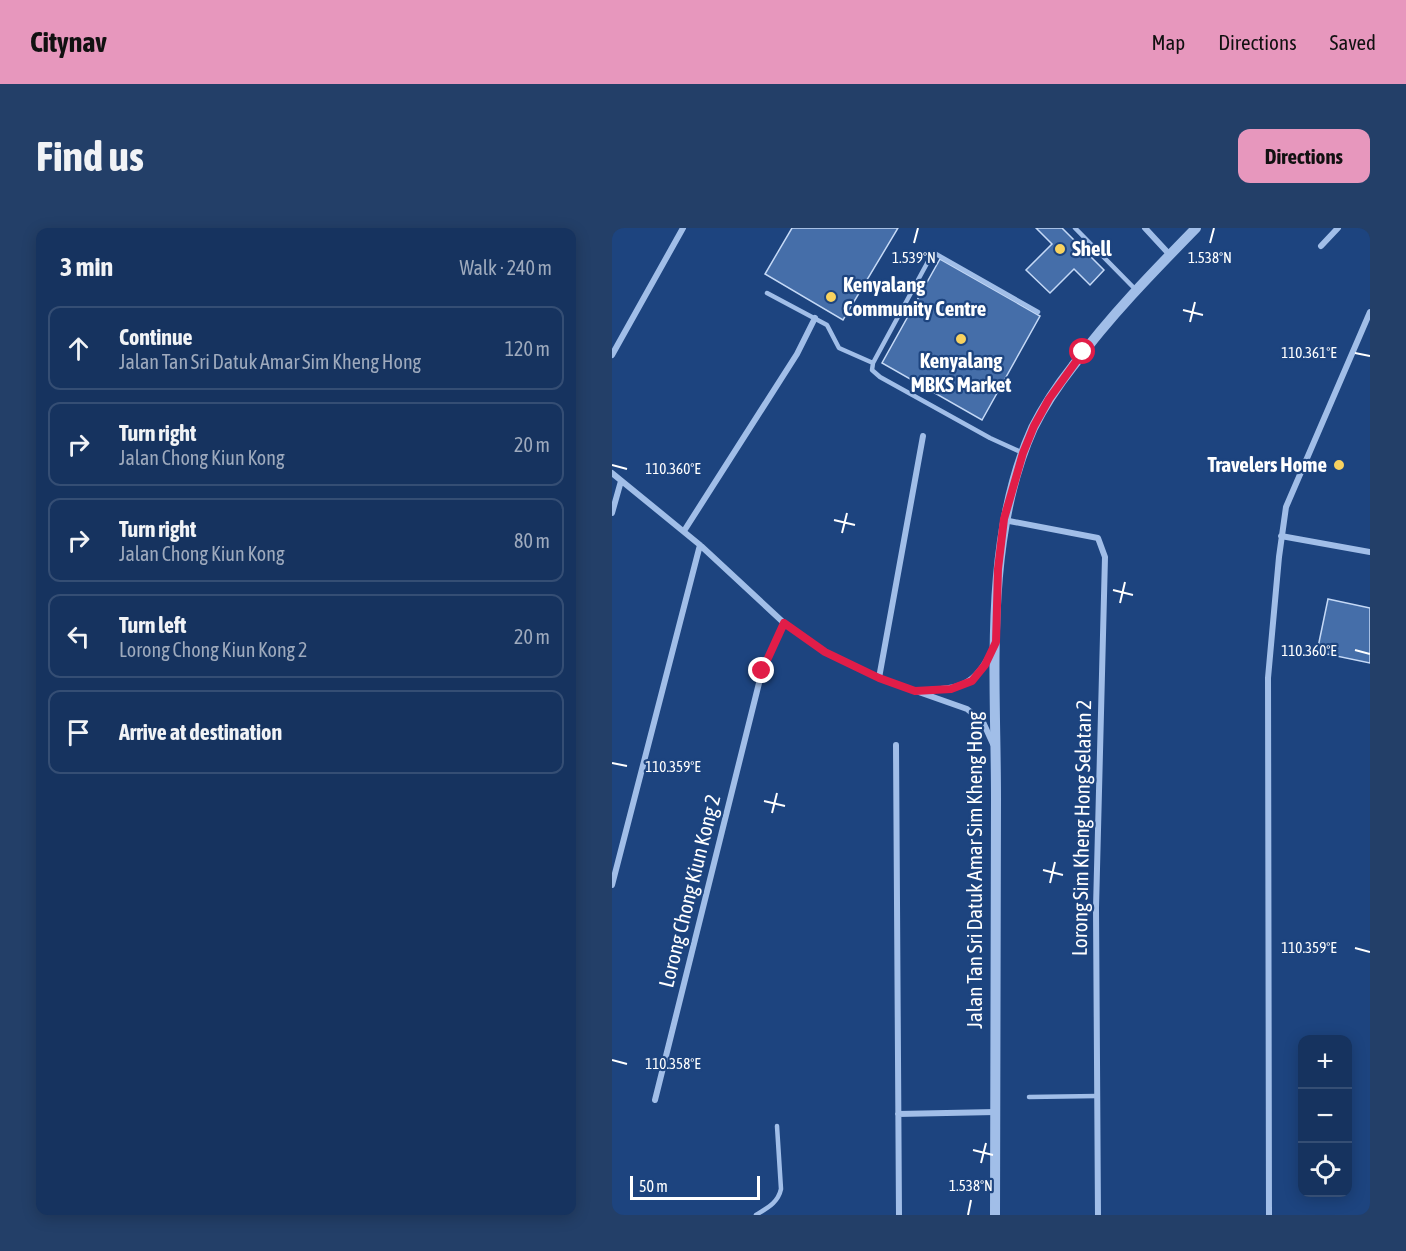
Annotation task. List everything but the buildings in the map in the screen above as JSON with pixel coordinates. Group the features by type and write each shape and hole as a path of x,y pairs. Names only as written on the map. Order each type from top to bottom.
{"street":[{"path":"612,355 682,228"},
{"path":"1145,228 1170,255"},
{"name":"Jalan Tan Sri Datuk Amar Sim Kheng Hong","path":"995,1215 996,642 998,569 1004,519 1023,453 1034,426 1064,377 1101,330 1196,228"},
{"path":"1321,246 1338,228"},
{"path":"1269,1215 1268,678 1281,536 1286,507 1370,312"},
{"path":"684,531 798,354 815,318"},
{"path":"879,678 923,436"},
{"path":"612,473 684,531 784,623 825,652 879,678 967,708 983,722 996,751"},
{"path":"612,513 621,481"},
{"name":"Lorong Sim Kheng Hong Selatan 2","path":"1004,519 1098,538 1105,557 1096,908 1098,1215"},
{"path":"1281,536 1370,552"},
{"path":"612,885 700,545"},
{"name":"Lorong Chong Kiun Kong 2","path":"655,1100 762,671 784,623"},
{"path":"915,691 951,689 972,681 985,665 996,642"},
{"path":"896,745 899,1215"},
{"path":"898,1114 995,1112"}],"lane":[{"path":"1075,228 1137,290"},
{"path":"1023,453 990,438 880,377 873,370 873,363 931,256 936,254 1038,312"},
{"path":"767,293 827,325 840,348 873,363"},
{"path":"1029,1097 1097,1096"},
{"path":"756,1215 779,1198 781,1189 777,1126"}],"place":[{"name":"Shell","path":"1060,249"},
{"name":"Kenyalang Community Centre","path":"831,297"},
{"name":"Kenyalang MBKS Market","path":"961,339"},
{"name":"Travelers Home","path":"1339,465"}],"route":[{"path":"762,671 784,623 825,652 879,678 915,691 951,689 972,681 985,665 996,642 998,569 1004,519 1023,453 1034,426 1049,399 1083,352"}]}
